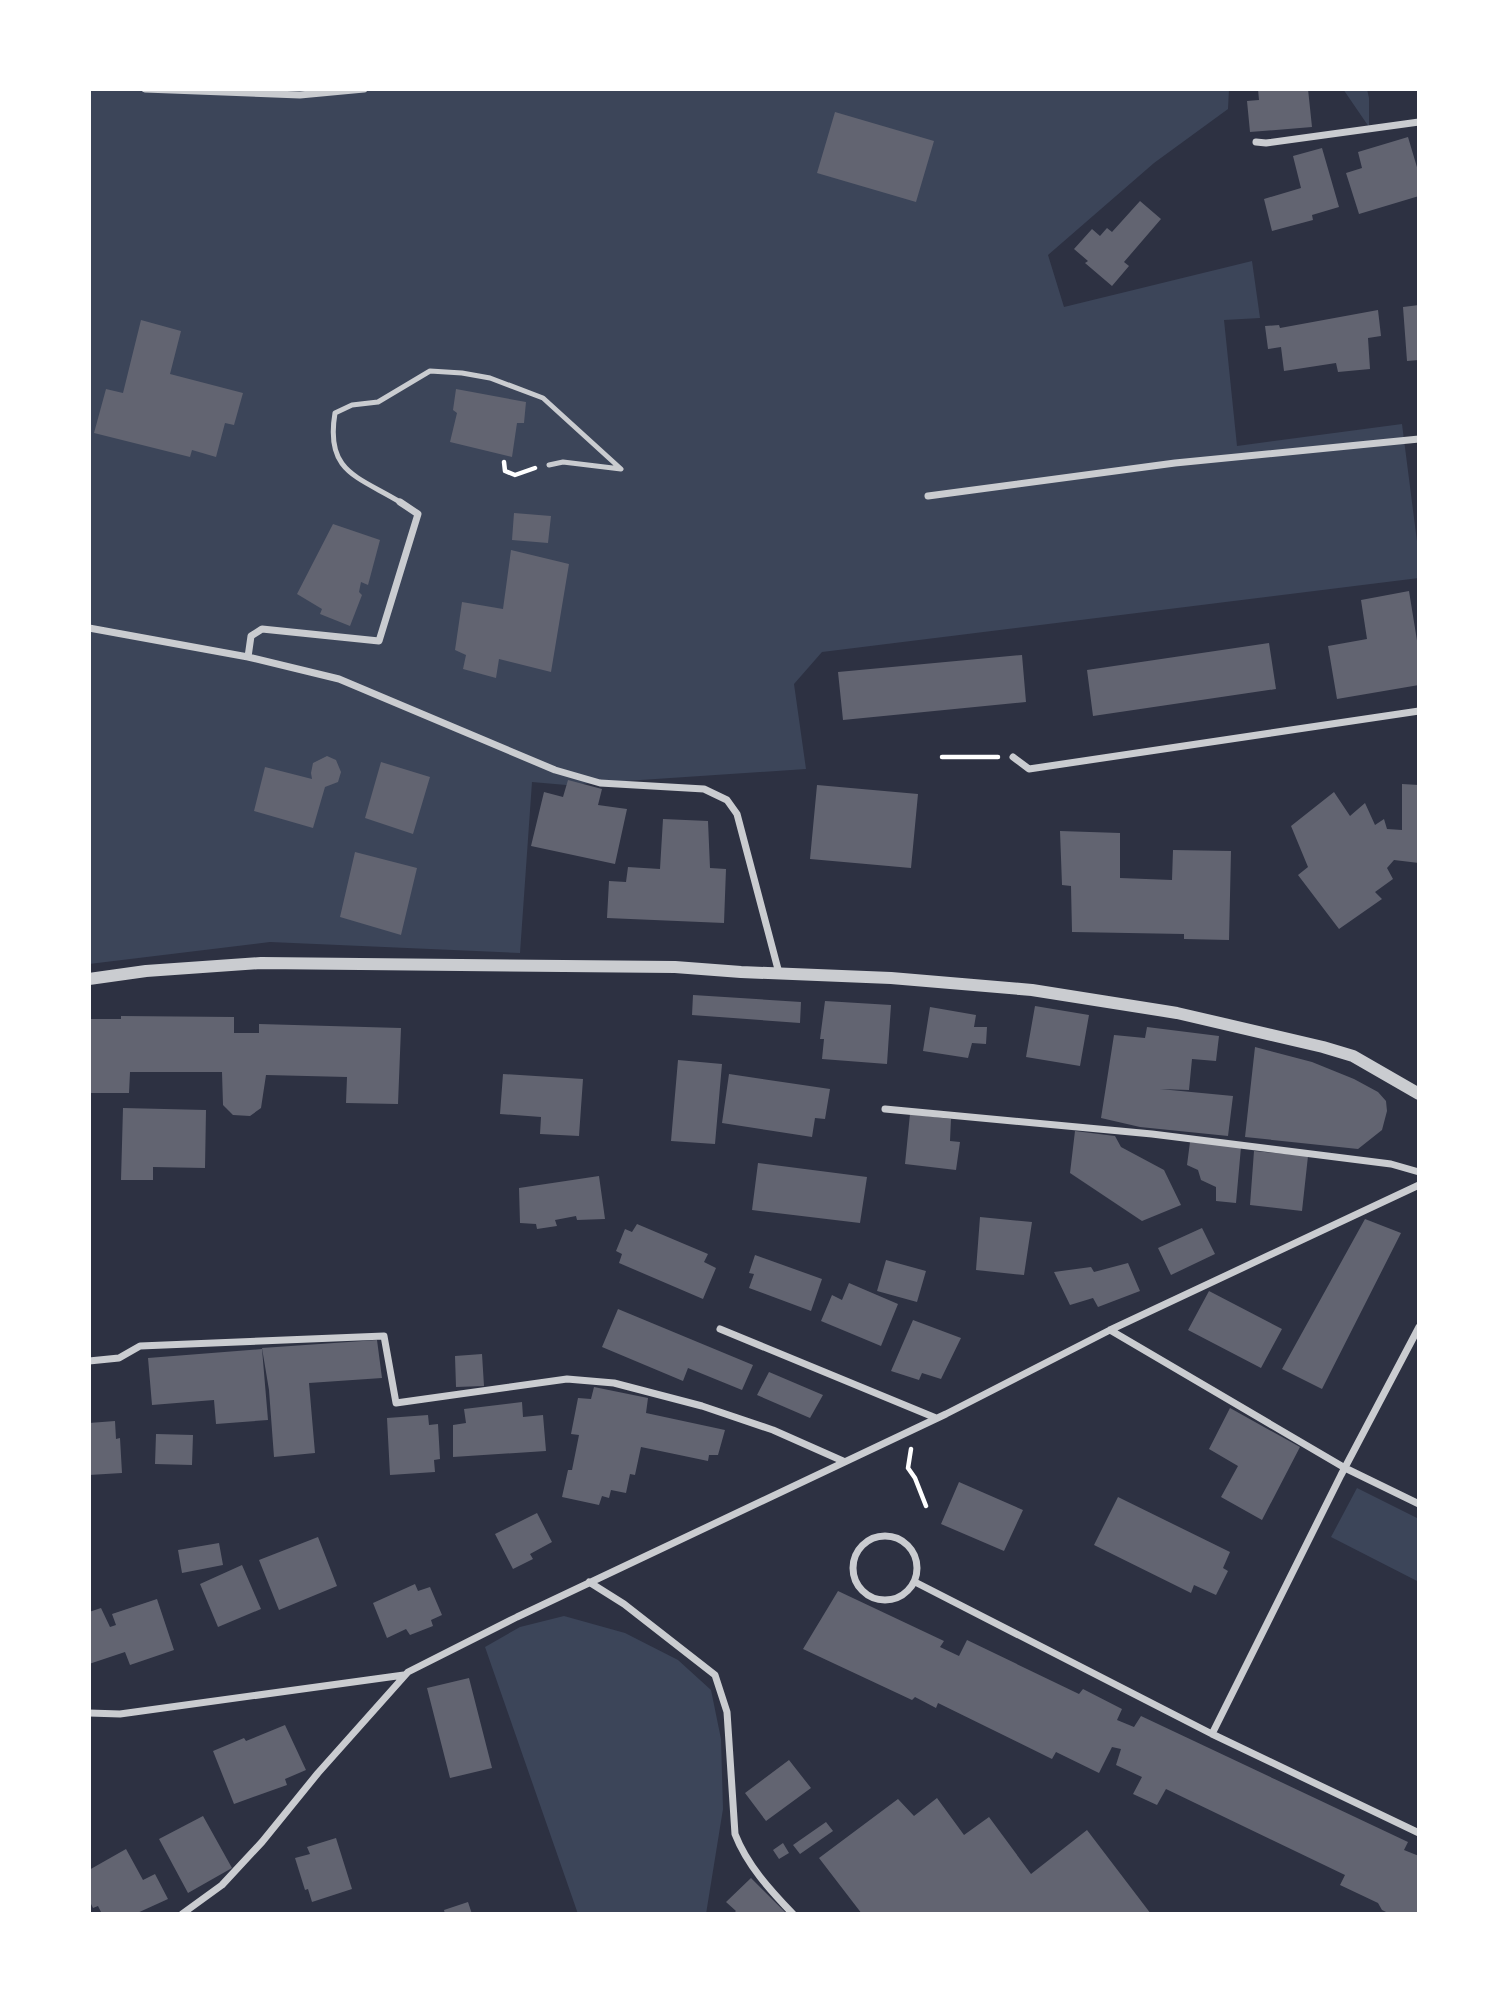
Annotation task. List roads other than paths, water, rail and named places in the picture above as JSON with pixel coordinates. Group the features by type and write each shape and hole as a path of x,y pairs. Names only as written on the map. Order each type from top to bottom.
{"street":[{"path":"145,89 300,95 364,89"},
{"path":"1256,142 1266,143 1419,122"},
{"path":"928,496 1175,463 1419,439"},
{"path":"248,657 251,636 262,629 379,641 418,514 400,502"},
{"path":"89,628 248,657 340,679 555,770 600,783 704,789 727,800 737,814 779,973"},
{"path":"1013,757 1029,769 1419,711"},
{"path":"89,979 146,971 261,963 675,967 891,978 1032,990 1177,1013 1323,1047 1353,1056 1419,1094"},
{"path":"885,1108 1178,1138 1391,1164 1419,1172"},
{"path":"89,1713 120,1714 405,1675 589,1582 937,1418 1110,1330 1419,1185"},
{"path":"1212,1734 1419,1327"},
{"path":"720,1329 937,1418"},
{"path":"1110,1330 1345,1468 1419,1504"},
{"path":"89,1361 119,1358 140,1346 384,1336 396,1403 567,1380 614,1383 714,1410 773,1430 843,1461"},
{"path":"891,1536 901,1539 909,1545 918,1563 915,1582 904,1595 896,1599 877,1600 868,1596 856,1581 853,1571 858,1551 873,1538 891,1536"},
{"path":"589,1582 625,1604 715,1675 727,1712 735,1834 742,1853 770,1890 793,1914"},
{"path":"915,1582 1212,1734 1419,1833"},
{"path":"182,1914 222,1885 254,1851 318,1773 405,1675"}],"lane":[{"path":"400,502 348,472 334,453 332,430 335,413 352,405 378,402 430,370 490,378 542,398 621,469 563,462 549,465"}]}
